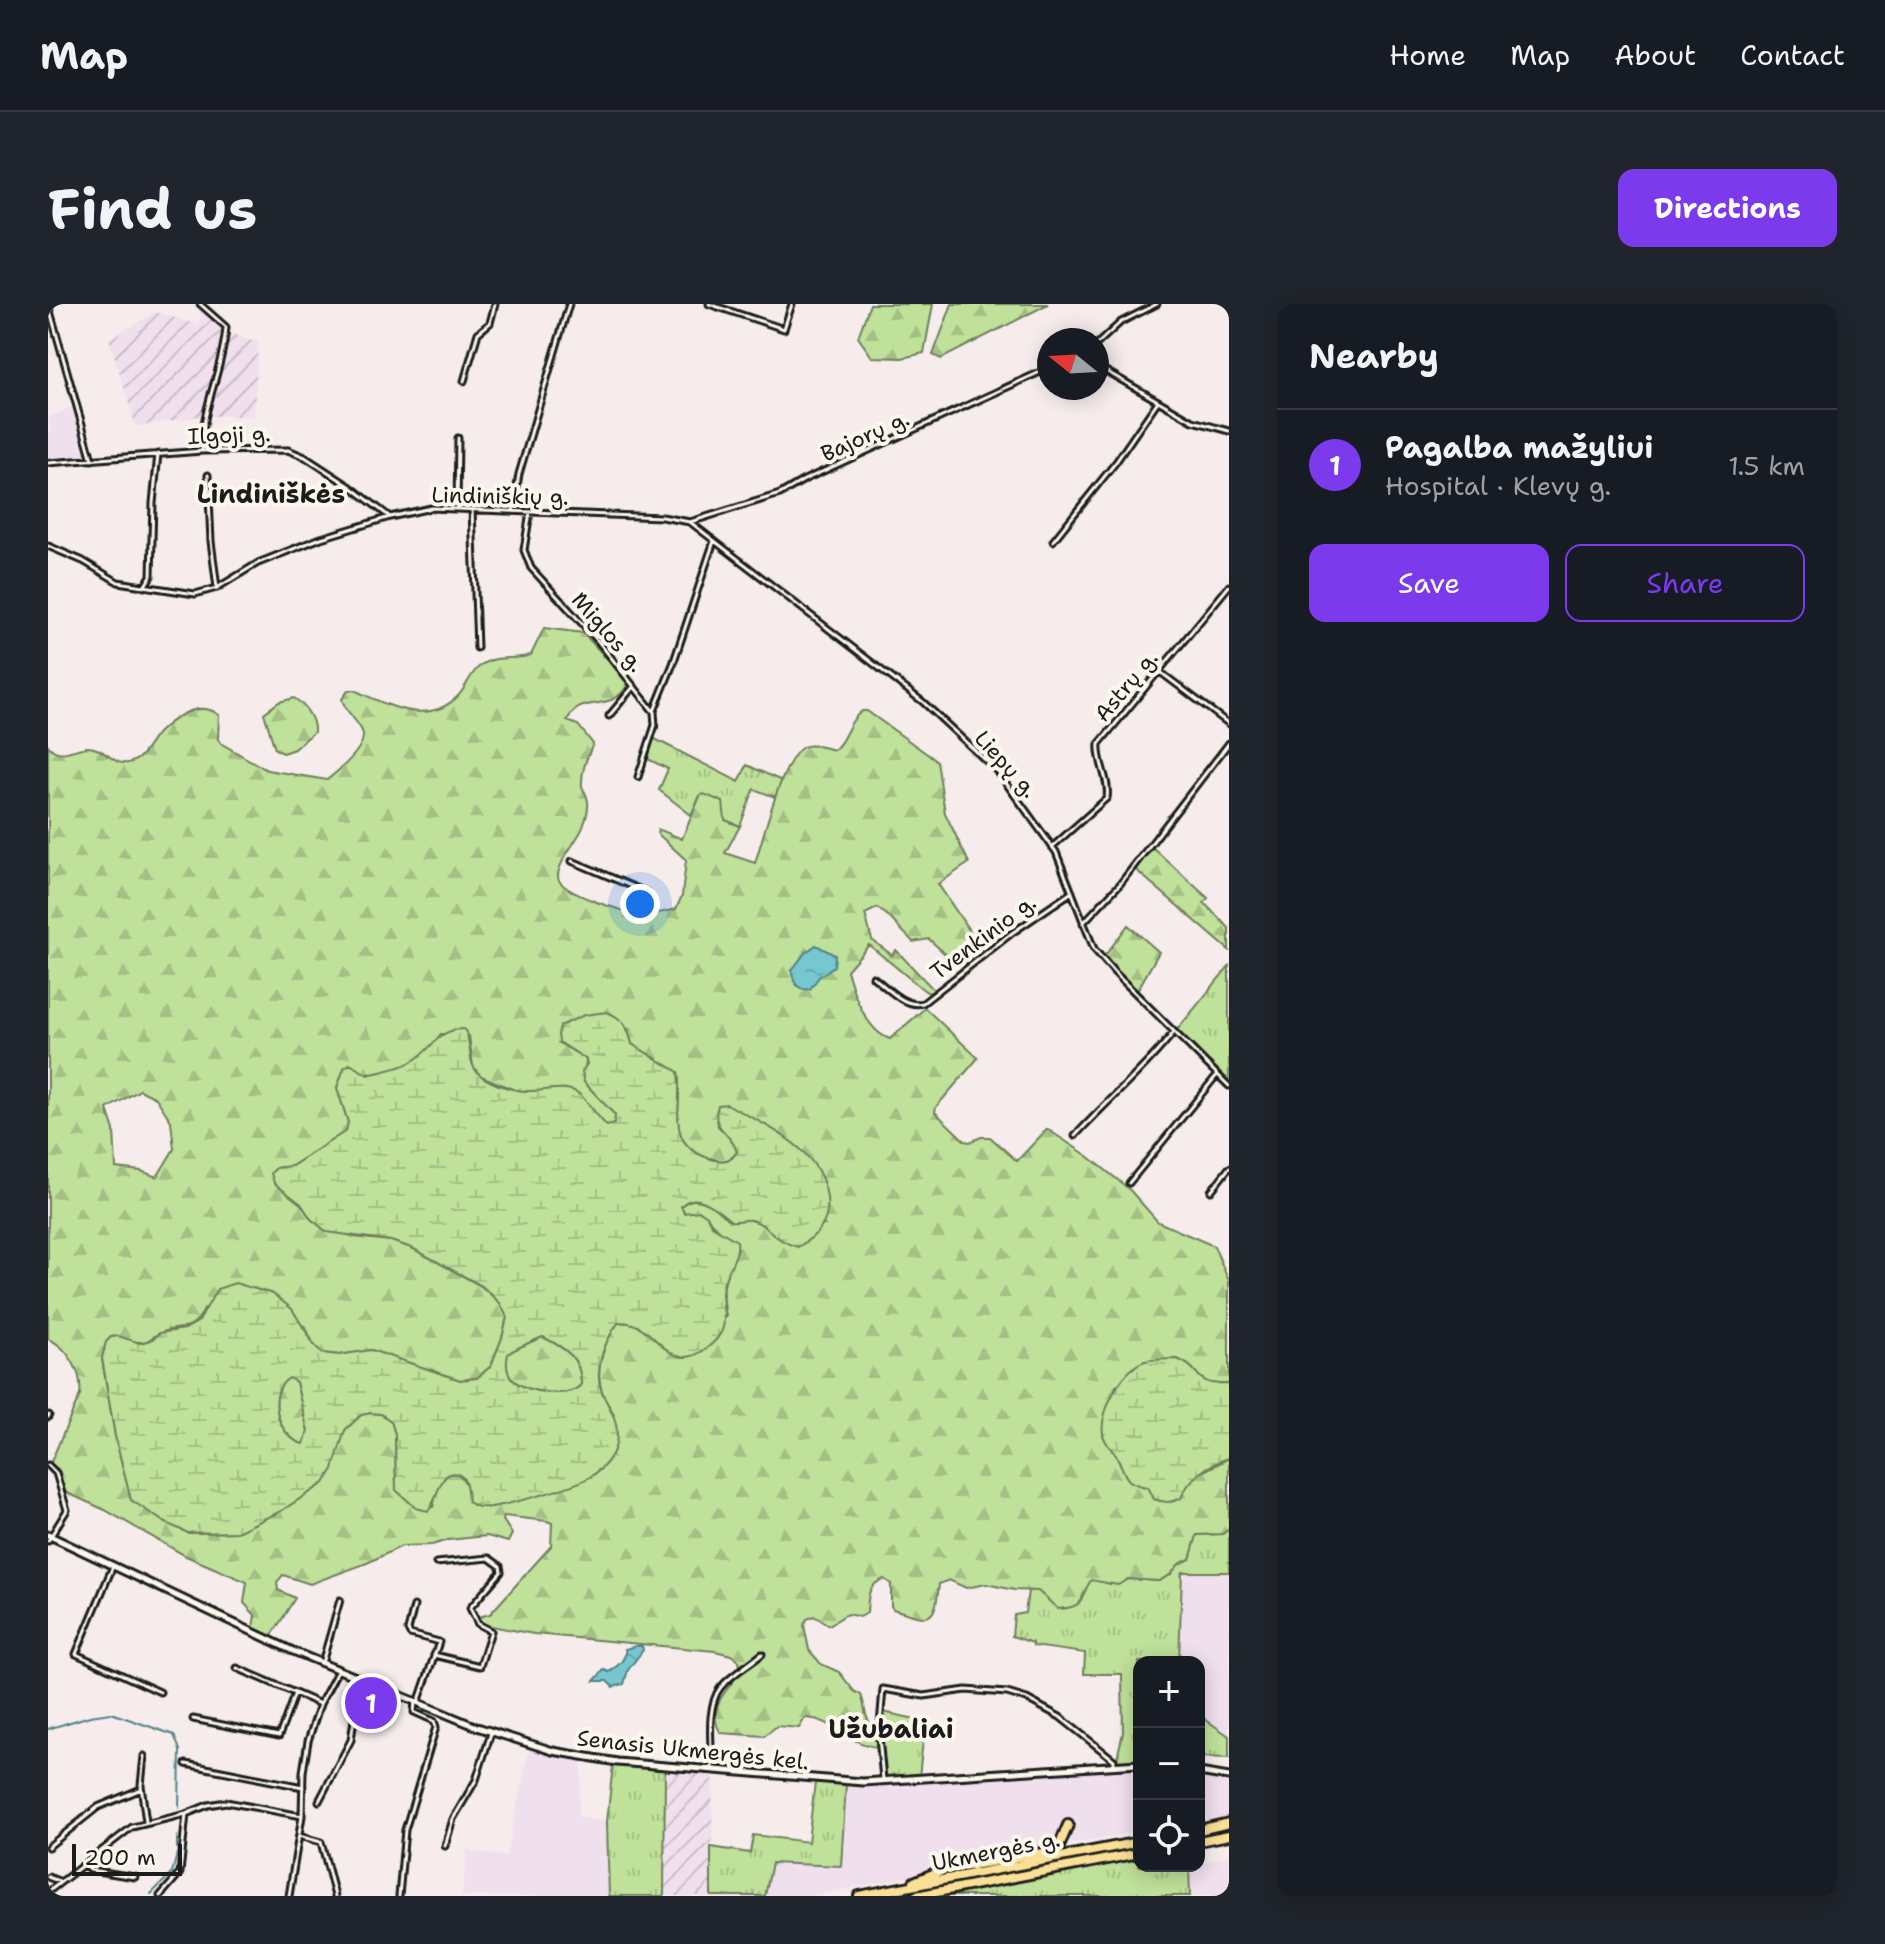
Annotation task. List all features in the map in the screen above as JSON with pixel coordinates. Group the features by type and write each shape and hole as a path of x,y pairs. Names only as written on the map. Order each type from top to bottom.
{"highway":[{"path":"1205,1829 1229,1823"},
{"path":"888,1890 943,1870 1054,1851 1058,1849 1068,1825"},
{"path":"1205,1840 1229,1835"},
{"name":"Ukmergės g.","path":"859,1896 1133,1843"},
{"name":"Ukmergės g.","path":"916,1896 1133,1854"}],"main road":[{"name":"Senasis Ukmergės kel.","path":"49,1538 322,1663 491,1733 595,1759 883,1783 1133,1764"},
{"path":"1205,1773 1229,1777"}],"street":[{"path":"48,304 92,460"},
{"path":"200,304 226,327 218,373 204,418 202,451"},
{"path":"464,381 478,333 490,323 495,304"},
{"path":"513,511 519,474 569,304"},
{"path":"709,304 724,306 784,329 792,304"},
{"path":"1109,333 1121,322 1157,304"},
{"name":"Bajorų g.","path":"690,522 780,494 804,480 1037,373"},
{"path":"1109,373 1193,421 1229,431"},
{"path":"1053,541 1116,462 1158,401"},
{"path":"457,508 458,438"},
{"name":"Ilgoji g.","path":"48,463 202,451 294,451 351,487 390,517"},
{"path":"144,587 151,576 158,454"},
{"path":"208,475 217,588"},
{"name":"Lindiniškių g.","path":"48,546 83,561 118,582 195,594 217,588 264,560 321,538 431,508 662,517 690,522"},
{"path":"472,509 477,648"},
{"name":"Miglos g.","path":"530,512 524,550 531,568 598,641 654,712"},
{"name":"Liepų g.","path":"690,522 923,702 998,772 1052,847 1083,924 1103,960 1229,1086"},
{"path":"638,777 655,725 654,712 714,541"},
{"path":"151,576 162,590"},
{"name":"Astrų g.","path":"1052,847 1107,798 1108,786 1098,752 1099,744 1229,586"},
{"path":"1159,671 1229,724"},
{"path":"609,716 634,686"},
{"path":"1083,924 1120,884 1229,743"},
{"path":"572,861 648,893"},
{"name":"Tvenkinio g.","path":"873,977 907,1003 923,1003 1011,933 1072,892"},
{"path":"1075,1136 1112,1095 1150,1061 1174,1032"},
{"path":"1129,1183 1217,1075"},
{"path":"1211,1191 1229,1168"},
{"path":"48,1465 56,1473 67,1510 49,1538"},
{"path":"434,1655 480,1666 491,1631 478,1624 470,1608 501,1572 500,1566 489,1558 436,1563"},
{"path":"113,1566 76,1654 160,1692"},
{"path":"322,1663 340,1600"},
{"path":"399,1896 405,1830 436,1727 434,1721 414,1712 439,1642 410,1634 408,1630 414,1606"},
{"path":"712,1770 715,1697 731,1677 762,1654"},
{"path":"237,1668 320,1704"},
{"path":"289,1896 302,1816 308,1741 320,1704 338,1670"},
{"path":"319,1801 351,1740 357,1699 364,1680"},
{"path":"883,1783 879,1737 883,1689 924,1696 966,1690 1007,1693 1027,1699 1060,1717 1114,1760 1114,1765"},
{"path":"193,1719 279,1736 295,1693"},
{"path":"445,1846 453,1819 476,1780 491,1733"},
{"path":"144,1756 141,1789 146,1822"},
{"path":"186,1764 303,1787"},
{"path":"48,1847 98,1807 141,1789"},
{"path":"48,1892 122,1834 146,1822 226,1802 302,1816"},
{"path":"160,1896 180,1873 186,1814"},
{"path":"299,1836 321,1842 335,1896"},
{"path":"85,1865 90,1870 135,1877"},
{"path":"48,1877 61,1882"}],"shaded area":[{"path":"201,311 223,330 258,343 254,416 199,416 136,427 109,339 156,312 198,325"},
{"path":"75,405 89,454 85,458 48,461 48,432 51,431 48,418"},
{"path":"1182,1572 1229,1572 1229,1736 1205,1719 1205,1656 1179,1656"},
{"path":"530,1747 582,1760 578,1817 607,1822 609,1896 462,1896 467,1850 506,1857"},
{"path":"1133,1767 1133,1830 812,1896 765,1896 771,1863 841,1866 846,1784 915,1784"},
{"path":"665,1769 713,1773 711,1896 664,1896"},
{"path":"1205,1776 1229,1779 1229,1817 1205,1823"},
{"path":"1229,1856 1229,1896 1190,1896 1189,1872 1205,1872 1205,1861"}],"green space":[{"path":"870,304 933,304 924,353 902,358 872,357 858,337"},
{"path":"952,304 1048,304 941,359 933,355"},
{"path":"544,628 583,633 629,682 614,699 580,707 567,721 578,725 593,744 582,780 588,800 586,816 558,877 561,883 580,895 620,910 643,914 676,909 682,896 686,860 657,833 658,829 682,839 700,796 704,794 723,802 725,820 740,826 725,853 755,863 781,783 795,754 807,746 834,750 862,711 867,711 937,761 945,813 969,863 938,884 983,951 961,966 957,965 929,939 913,942 877,908 865,914 872,940 892,955 896,950 934,990 929,993 925,991 869,945 847,970 867,1019 890,1039 925,1008 978,1058 935,1112 965,1141 990,1137 1017,1161 1047,1129 1088,1156 1129,1189 1158,1222 1214,1246 1229,1281 1229,1384 1203,1380 1191,1367 1177,1359 1116,1386 1103,1424 1103,1434 1128,1478 1135,1484 1148,1487 1154,1499 1186,1486 1200,1473 1229,1458 1229,1529 1222,1534 1197,1535 1190,1559 1159,1581 1128,1579 1118,1585 1091,1580 1080,1601 1067,1608 1058,1609 1038,1591 986,1584 966,1588 949,1580 939,1584 932,1613 915,1616 893,1609 891,1584 884,1579 871,1588 867,1613 860,1617 847,1614 829,1625 814,1616 807,1619 804,1625 809,1650 821,1664 839,1672 861,1695 867,1718 878,1728 877,1747 856,1741 825,1722 805,1718 799,1728 777,1726 764,1736 721,1733 715,1716 717,1708 724,1693 741,1672 739,1661 731,1655 534,1634 480,1624 478,1617 490,1614 551,1546 552,1523 547,1521 504,1516 503,1520 512,1534 508,1542 487,1536 432,1545 402,1546 310,1584 283,1575 277,1582 278,1590 295,1598 271,1637 253,1629 255,1615 244,1603 247,1582 186,1556 105,1510 65,1492 55,1468 50,1464 80,1395 80,1387 68,1354 48,1339 48,745 57,752 94,748 118,762 128,763 142,755 159,732 172,721 187,712 203,709 219,715 218,739 222,744 267,770 327,780 357,751 363,737 342,699 348,691 354,690 394,707 421,712 434,710 447,705 459,695 481,665 531,655","holes":["628,1029 632,1044 678,1072 678,1123 685,1143 709,1158 731,1158 737,1152 734,1142 717,1125 824,1225 748,1219 731,1221 701,1201 694,1200 681,1206 685,1213 707,1216 738,1248 725,1281 726,1316 663,1347 638,1326 618,1323 605,1346 599,1373 603,1394 614,1414 591,1476 489,1508 469,1490 460,1475 452,1473 440,1484 433,1507 416,1508 396,1489 395,1434 391,1421 381,1414 370,1413 361,1415 345,1430 324,1483 281,1511 237,1532 188,1533 131,1500 115,1436 102,1359 106,1342 111,1337 147,1341 165,1331 190,1326 205,1308 305,1326 314,1345 322,1353 339,1355 371,1350 460,1380 477,1378 491,1366 507,1317 500,1303 481,1286 412,1248 391,1241 353,1237 311,1219 301,1204 274,1183 276,1168 292,1166 346,1131 348,1122 337,1088 359,1072 384,1073 418,1059 441,1034 469,1036 473,1067 481,1076 515,1090 566,1089 578,1093 607,1127 615,1124 615,1115 584,1082 586,1059 559,1043","140,1090 156,1098 171,1121 174,1149 157,1177 141,1171 116,1168 114,1130 107,1109"]},
{"path":"294,698 308,713 314,732 294,749 283,753 275,749 264,713 279,702"},
{"path":"653,738 739,782 747,765 782,781 775,797 754,789 740,826 725,820 700,796 691,815 659,790 668,769 646,758"},
{"path":"1151,846 1208,898 1204,903 1229,928 1229,950 1135,869"},
{"path":"1128,925 1159,952 1137,991 1104,957"},
{"path":"1229,966 1229,1082 1177,1030"},
{"path":"607,1012 618,1018 629,1033 632,1044 678,1072 680,1133 694,1151 720,1161 732,1158 737,1152 717,1120 718,1105 727,1104 775,1130 803,1152 823,1180 827,1198 827,1215 821,1227 798,1247 783,1241 758,1222 731,1221 700,1200 687,1201 681,1206 684,1213 700,1211 712,1226 737,1241 736,1254 723,1286 723,1329 707,1348 693,1356 681,1357 671,1353 642,1329 618,1323 605,1347 599,1374 602,1392 617,1428 616,1444 603,1467 571,1485 488,1507 468,1502 463,1478 451,1474 442,1481 428,1511 416,1508 396,1490 395,1434 391,1421 381,1414 370,1413 361,1415 345,1430 333,1469 324,1483 281,1511 237,1532 188,1533 164,1522 131,1500 115,1436 102,1358 106,1342 118,1336 140,1343 160,1333 185,1329 199,1321 217,1289 235,1283 273,1294 292,1309 322,1353 339,1355 371,1350 460,1380 477,1378 491,1366 507,1317 500,1303 482,1286 412,1248 391,1241 327,1232 311,1219 301,1204 274,1183 271,1173 276,1168 292,1166 346,1131 348,1122 337,1088 344,1068 350,1064 368,1075 401,1066 418,1057 447,1032 455,1030 464,1029 473,1065 485,1078 521,1091 573,1090 607,1126 614,1124 615,1115 584,1082 582,1071 587,1064 586,1059 559,1042 560,1026 584,1015","holes":["543,1337 571,1355 579,1368 581,1385 567,1392 547,1393 519,1385 513,1380 507,1368 508,1354","289,1378 296,1382 308,1431 304,1444 287,1434 278,1415 278,1394"]},
{"path":"543,1337 571,1355 579,1368 581,1385 567,1392 547,1393 519,1385 513,1380 507,1368 507,1354"},
{"path":"1177,1359 1191,1367 1203,1380 1229,1384 1229,1458 1200,1473 1181,1498 1164,1502 1154,1499 1148,1487 1133,1483 1126,1477 1105,1440 1103,1425 1114,1392 1129,1372 1145,1361"},
{"path":"289,1378 296,1382 308,1431 305,1444 288,1434 278,1415 278,1394"},
{"path":"1229,1529 1229,1572 1182,1572 1179,1656 1133,1656 1133,1761 1116,1762 1123,1733 1122,1674 1084,1674 1085,1653 1033,1646 1033,1643 1012,1636 1014,1615 1025,1613 1028,1591 1038,1590 1055,1606 1091,1580 1110,1584 1128,1579 1159,1581 1190,1559 1197,1535 1222,1534"},
{"path":"883,1712 925,1721 919,1777 881,1779 877,1747"},
{"path":"1205,1719 1229,1736 1229,1758 1205,1757"},
{"path":"613,1764 665,1769 664,1896 609,1896 607,1822"},
{"path":"815,1782 846,1784 841,1866 772,1863 765,1896 711,1896 711,1847 750,1853 753,1835 808,1842"},
{"path":"1133,1846 1133,1852 901,1896 873,1896"},
{"path":"1133,1858 1133,1872 1189,1872 1190,1896 937,1896"}],"water":[{"path":"816,945 835,955 834,966 819,977 810,989 802,989 795,982 792,970"},
{"path":"642,1646 643,1650 628,1670 624,1684 613,1687 607,1681 594,1681 604,1670 609,1672 621,1662 625,1649"}],"waterway":[{"path":"48,1729 111,1713 174,1735 180,1750 179,1808"},
{"path":"177,1836 177,1848"},
{"path":"151,1894 172,1873 177,1854"}],"place":[{"name":"Pagalba mažyliui","path":"371,1703"}],"district":[{"name":"Lindiniškės","path":"271,493"},
{"name":"Užubaliai","path":"891,1728"}]}
